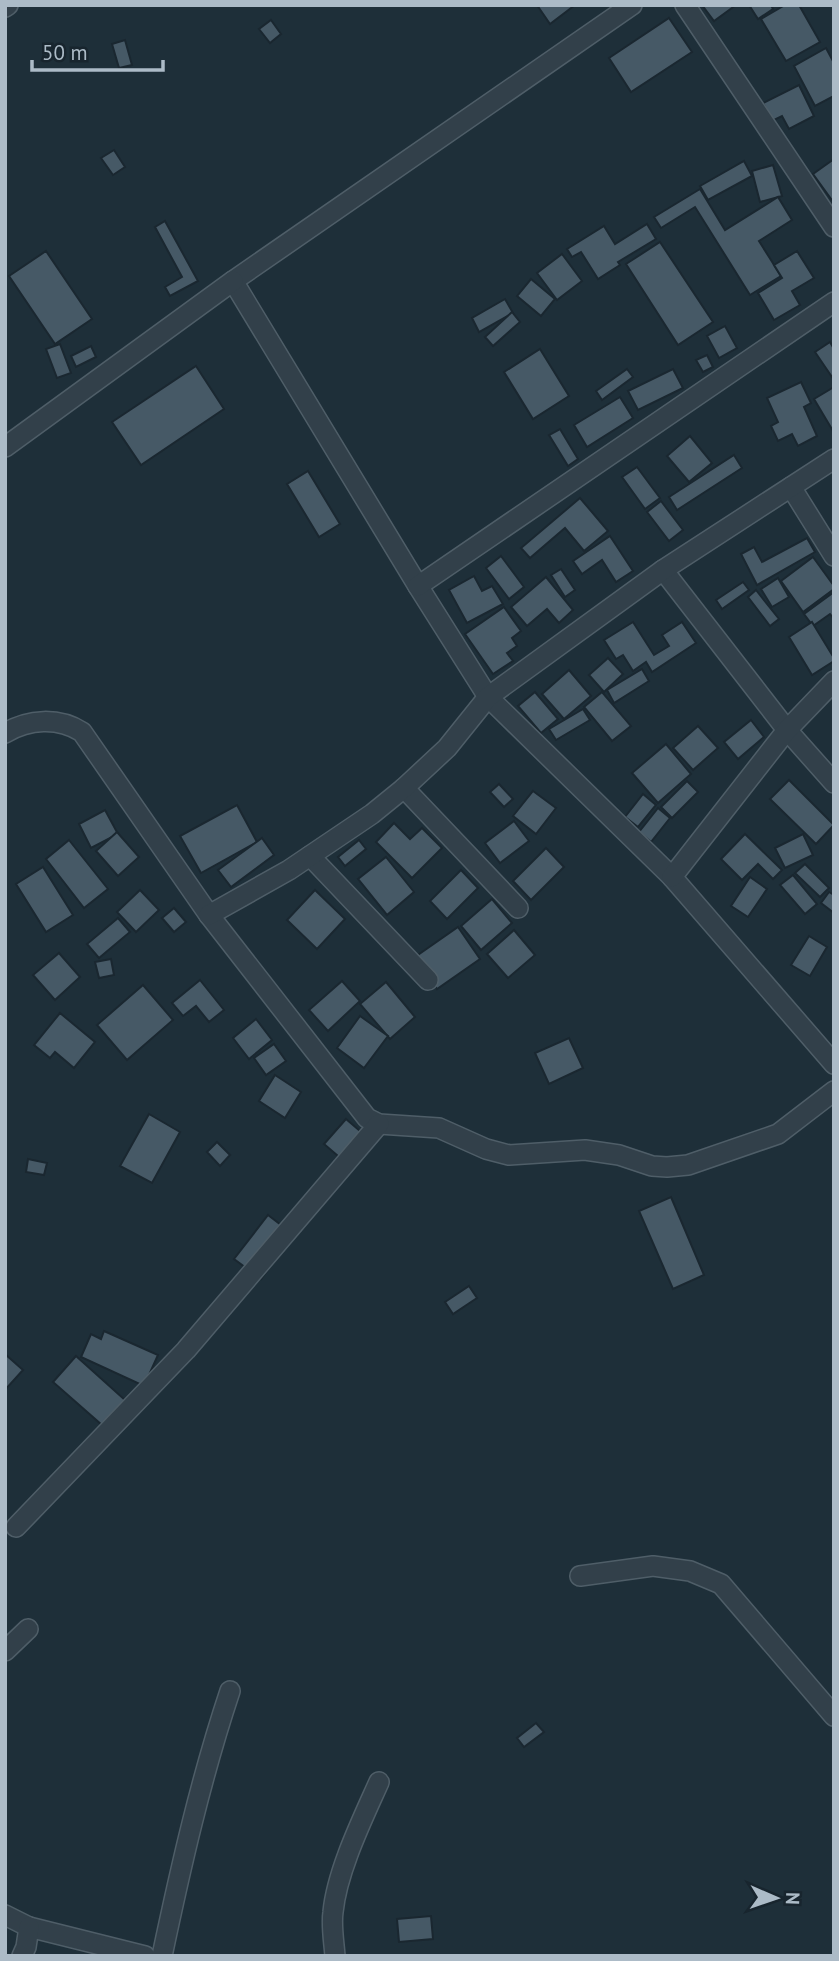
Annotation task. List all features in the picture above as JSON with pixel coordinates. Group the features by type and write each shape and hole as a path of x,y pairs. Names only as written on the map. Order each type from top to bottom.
{"street":[{"path":"5,447 233,281 632,5"},
{"path":"685,5 834,227"},
{"path":"233,281 488,697 672,877 834,1065"},
{"path":"418,586 834,302"},
{"path":"209,915 289,870 372,814 447,748 488,697 663,570 834,459"},
{"path":"791,487 834,556"},
{"path":"663,570 787,730 834,783"},
{"path":"672,877 787,730 834,681"},
{"path":"5,733 15,727 51,720 70,725 82,732 209,915 367,1118 379,1124 439,1128 486,1149 509,1155 585,1150 667,1167 688,1165 778,1134 834,1091"},
{"path":"404,788 518,908"},
{"path":"310,856 428,980"},
{"path":"16,1527 186,1350 379,1124"},
{"path":"580,1576 653,1566 690,1571 721,1584 834,1716"},
{"path":"5,1651 29,1629"},
{"path":"162,1956 183,1857 212,1746 230,1691"},
{"path":"335,1956 332,1915 335,1895 379,1782"},
{"path":"5,1915 29,1927 145,1956"},
{"path":"22,1956 29,1927"}],"building":[{"path":"537,5 575,5 550,24"},
{"path":"702,5 736,5 714,21"},
{"path":"749,5 771,5 773,9 758,19"},
{"path":"785,5 799,5 820,42 786,61 761,19"},
{"path":"669,18 692,52 631,92 609,58"},
{"path":"271,20 281,34 270,43 259,29"},
{"path":"125,40 132,65 119,68 112,44"},
{"path":"826,48 834,63 834,96 815,106 794,66"},
{"path":"799,85 814,116 789,129 782,116 772,121 763,103"},
{"path":"114,150 125,167 113,175 101,158"},
{"path":"834,159 834,203 813,174"},
{"path":"744,161 752,176 708,200 700,186"},
{"path":"773,165 782,196 760,202 752,171"},
{"path":"700,189 725,230 778,197 792,220 759,241 781,276 750,295 695,207 661,228 654,217"},
{"path":"165,221 198,281 170,296 165,287 182,277 155,227"},
{"path":"647,224 656,239 618,262 620,265 598,279 581,252 572,257 567,249 604,226 615,244"},
{"path":"660,242 713,322 678,345 626,264"},
{"path":"46,251 92,319 55,344 9,276"},
{"path":"797,251 814,278 792,291 800,305 774,320 758,293 782,278 774,265"},
{"path":"562,254 582,281 557,300 537,273"},
{"path":"531,279 555,299 541,316 517,296"},
{"path":"505,299 513,313 479,332 472,318"},
{"path":"512,312 520,322 493,346 485,337"},
{"path":"725,326 737,348 719,358 707,336"},
{"path":"830,342 834,349 834,380 815,352"},
{"path":"60,344 71,373 57,378 46,349"},
{"path":"91,346 96,357 76,367 71,356"},
{"path":"540,349 569,396 533,419 504,372"},
{"path":"707,355 713,367 703,372 696,360"},
{"path":"196,366 224,409 141,465 112,422"},
{"path":"627,369 633,377 602,400 596,391"},
{"path":"673,369 683,388 638,410 628,391"},
{"path":"801,382 811,403 804,407 817,436 798,446 792,434 778,441 771,426 778,422 767,398"},
{"path":"834,387 834,431 833,431 814,399"},
{"path":"620,397 633,418 587,447 574,425"},
{"path":"560,429 578,459 568,466 549,435"},
{"path":"690,436 712,463 689,482 667,456"},
{"path":"734,455 742,468 677,510 669,497"},
{"path":"637,467 660,498 645,509 622,477"},
{"path":"308,471 340,524 319,537 287,484"},
{"path":"580,498 608,531 584,551 565,528 530,558 521,548"},
{"path":"661,501 683,530 669,541 647,512"},
{"path":"610,536 633,571 616,582 602,560 582,574 573,561"},
{"path":"807,538 815,552 757,585 741,554 754,547 762,562"},
{"path":"501,556 524,587 509,599 486,568"},
{"path":"813,557 834,589 803,612 781,581"},
{"path":"561,569 575,590 565,597 551,575"},
{"path":"474,576 482,591 492,586 503,604 467,623 449,590"},
{"path":"546,577 573,610 559,623 547,609 527,626 511,607"},
{"path":"778,578 789,597 772,607 761,589"},
{"path":"743,582 749,590 722,609 716,600"},
{"path":"756,590 779,619 770,626 748,597"},
{"path":"834,592 834,619 830,614 813,626 804,614"},
{"path":"504,607 521,631 512,638 517,646 507,653 513,661 493,674 465,634"},
{"path":"633,622 654,655 669,646 662,635 682,622 696,643 652,672 646,662 633,671 623,655 616,659 604,640"},
{"path":"812,622 834,661 812,675 789,637"},
{"path":"608,658 623,674 604,692 589,675"},
{"path":"642,669 649,681 614,703 607,690"},
{"path":"569,670 591,696 564,719 542,694"},
{"path":"535,692 558,719 541,733 518,706"},
{"path":"602,692 631,726 612,741 584,707"},
{"path":"583,709 590,720 556,740 549,729"},
{"path":"751,720 764,737 738,759 724,742"},
{"path":"698,726 718,748 693,770 673,748"},
{"path":"666,744 691,774 658,803 632,773"},
{"path":"789,780 834,825 816,844 770,799"},
{"path":"687,781 698,792 672,818 661,807"},
{"path":"499,784 513,799 504,807 490,792"},
{"path":"533,791 556,808 536,834 513,816"},
{"path":"643,794 656,805 638,827 625,817"},
{"path":"237,805 257,842 201,873 180,836"},
{"path":"658,808 670,818 651,842 639,832"},
{"path":"105,810 118,834 91,848 79,824"},
{"path":"514,821 529,841 500,863 485,843"},
{"path":"394,823 410,839 422,828 442,848 412,878 376,842"},
{"path":"117,832 139,857 118,876 96,851"},
{"path":"745,834 782,870 773,879 758,864 742,880 721,859"},
{"path":"803,834 813,855 785,868 775,848"},
{"path":"262,838 274,855 231,887 218,870"},
{"path":"69,840 108,889 84,908 46,859"},
{"path":"359,840 366,849 345,866 338,857"},
{"path":"546,848 564,867 531,900 513,881"},
{"path":"386,857 414,892 387,915 358,879"},
{"path":"805,864 829,888 820,897 795,873"},
{"path":"43,867 73,915 46,932 16,884"},
{"path":"461,870 478,888 447,919 430,901"},
{"path":"793,875 817,904 805,914 780,885"},
{"path":"750,877 767,889 748,917 731,906"},
{"path":"140,890 159,910 136,932 117,912"},
{"path":"315,890 345,919 317,949 287,920"},
{"path":"829,892 834,895 834,913 821,903"},
{"path":"492,899 512,923 481,950 461,926"},
{"path":"174,908 186,922 174,932 162,918"},
{"path":"118,918 130,932 99,958 87,944"},
{"path":"458,927 480,959 437,989 415,957"},
{"path":"514,930 535,955 508,978 487,954"},
{"path":"809,936 827,947 810,976 791,965"},
{"path":"59,953 80,977 55,1000 33,975"},
{"path":"111,959 114,975 99,978 95,962"},
{"path":"200,980 224,1010 209,1022 196,1006 183,1016 172,1003"},
{"path":"342,981 360,1001 328,1031 309,1010"},
{"path":"386,982 415,1017 390,1039 360,1004"},
{"path":"143,985 173,1020 127,1060 97,1025"},
{"path":"60,1013 95,1042 74,1068 55,1052 50,1058 34,1045"},
{"path":"360,1016 388,1036 364,1068 337,1048"},
{"path":"256,1019 272,1040 249,1059 233,1038"},
{"path":"569,1038 583,1068 549,1084 535,1053"},
{"path":"274,1044 286,1061 266,1075 254,1058"},
{"path":"275,1075 301,1092 285,1118 259,1101"},
{"path":"149,1114 180,1132 152,1183 120,1166"},
{"path":"346,1119 367,1137 345,1162 324,1144"},
{"path":"217,1142 230,1155 220,1166 207,1152"},
{"path":"28,1159 47,1163 44,1175 26,1172"},
{"path":"671,1197 704,1275 673,1289 639,1211"},
{"path":"268,1215 294,1235 261,1279 234,1259"},
{"path":"469,1286 477,1298 453,1314 445,1302"},
{"path":"104,1331 158,1355 144,1386 81,1357 91,1334 101,1339"},
{"path":"5,1354 23,1370 5,1390"},
{"path":"76,1356 125,1400 102,1425 53,1382"},
{"path":"536,1723 544,1732 524,1747 517,1738"},
{"path":"431,1916 433,1939 399,1942 397,1919"}]}
